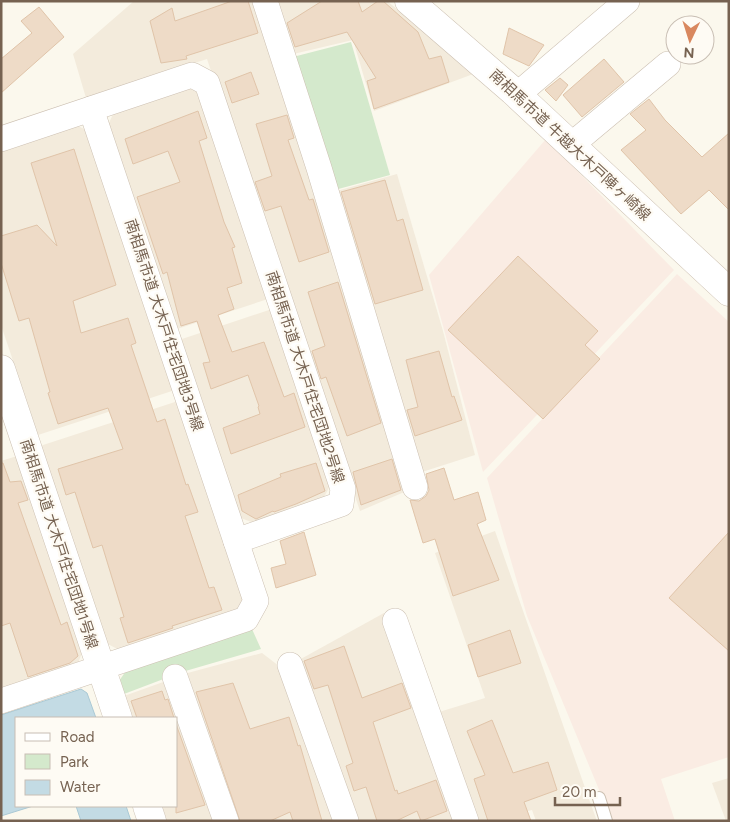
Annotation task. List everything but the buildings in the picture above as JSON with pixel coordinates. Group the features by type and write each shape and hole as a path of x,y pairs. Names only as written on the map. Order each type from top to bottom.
{"street":[{"path":"265,1 319,168 415,487"},
{"name":"南相馬市道 牛越大木戸陣ヶ崎線","path":"409,1 517,95 729,292"},
{"path":"517,95 627,1"},
{"path":"573,146 582,136 667,65"},
{"name":"南相馬市道 大木戸住宅団地2号線","path":"1,139 192,75 207,84 342,489 341,504 236,541"},
{"name":"南相馬市道 大木戸住宅団地3号線","path":"91,109 236,541"},
{"name":"南相馬市道 大木戸住宅団地1号線","path":"1,369 118,717"},
{"path":"1,701 246,619 256,601 236,541"},
{"path":"395,621 466,821"},
{"path":"290,664 346,821"},
{"path":"176,678 226,821"},
{"path":"147,807 152,821"}],"lane":[{"path":"599,798 606,821"}],"shaded area":[{"path":"134,1 257,1 409,490 360,511 207,59 86,98 73,54"},
{"path":"270,1 387,1 476,73 374,111 353,40 289,55"},
{"path":"184,86 200,94 268,299 174,330 108,125 115,110"},
{"path":"74,124 88,131 175,390 38,435 1,325 1,149"},
{"path":"546,139 674,270 483,472 429,275"},
{"path":"397,174 443,331 475,455 419,473 333,192"},
{"path":"677,274 729,322 729,757 661,779 675,821 612,821 527,616 487,478"},
{"path":"272,309 331,484 322,501 254,523 238,517 179,340"},
{"path":"178,401 244,597 236,613 121,651 106,643 40,446"},
{"path":"17,456 83,650 77,666 1,690 1,461"},
{"path":"495,531 597,821 536,821 532,810 485,821 477,821 439,712 485,698 435,553"},
{"path":"384,613 457,821 357,821 299,660"},
{"path":"262,653 279,666 338,821 237,821 184,674"},
{"path":"166,681 215,821 166,821 160,807 178,807 178,717 131,717 124,696"},
{"path":"729,778 729,821 726,821 712,783"}],"green space":[{"path":"351,42 390,175 331,191 289,58"},
{"path":"252,629 261,649 182,672 124,694 119,681 128,668"}],"water":[{"path":"81,689 87,693 96,717 15,717 15,807 30,807 1,816 1,715"},
{"path":"76,807 126,807 131,821 81,821"}]}
